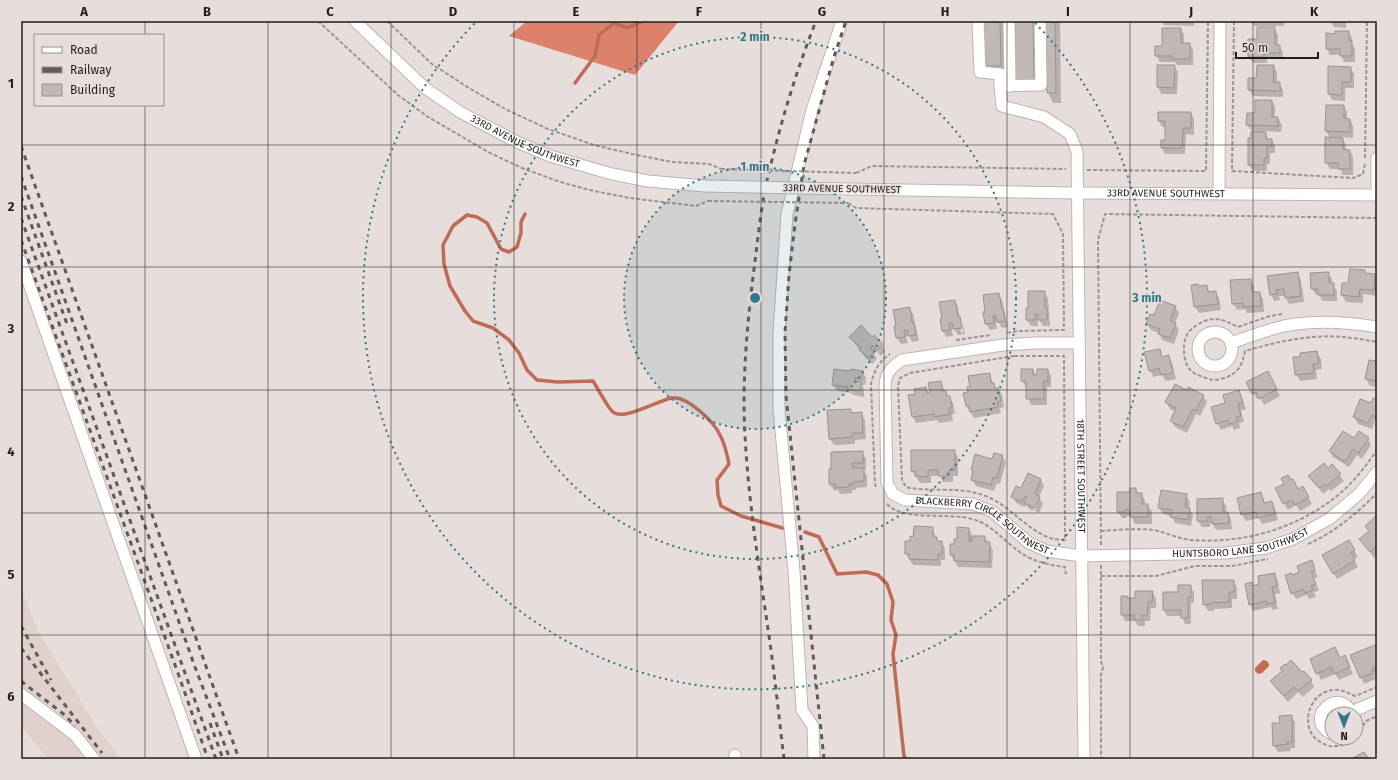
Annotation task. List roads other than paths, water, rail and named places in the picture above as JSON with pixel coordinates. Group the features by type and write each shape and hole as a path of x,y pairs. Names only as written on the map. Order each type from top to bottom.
{"street":[{"name":"33RD AVENUE SOUTHWEST","path":"355,21 425,88 460,112 517,142 550,156 612,174 648,181 705,186 850,189 1077,193 1377,195"},
{"path":"814,759 813,726 802,710 794,571 779,409 779,333 787,214 812,110 836,34 842,21"},
{"path":"978,21 980,72 1000,74 1005,86"},
{"path":"1005,86 1009,21"},
{"path":"1005,86 1041,85 1040,21"},
{"path":"1219,194 1220,21"},
{"name":"18TH STREET SOUTHWEST","path":"1005,86 1002,106 1044,117 1070,134 1077,151 1084,759"},
{"path":"1377,158 1377,195"},
{"path":"21,261 196,759"},
{"path":"1231,343 1284,326 1318,322 1352,323 1377,327"},
{"name":"BLACKBERRY CIRCLE SOUTHWEST","path":"1079,344 1003,345 902,360 893,366 886,375 885,385 887,483 893,494 905,500 973,504 993,512 1030,543 1046,551 1081,556"},
{"name":"HUNTSBORO LANE SOUTHWEST","path":"1081,556 1226,553 1266,548 1293,539 1329,519 1359,494 1377,472"},
{"path":"21,694 75,735 94,759"},
{"path":"1364,707 1377,701"},
{"path":"1328,706 1333,703 1339,703 1344,706"},
{"path":"1324,708 1320,718 1324,728"}],"waterway":[{"path":"575,83 595,56 599,35 614,23 627,28 643,21"},
{"path":"525,214 521,222 521,233 517,247 509,252 501,249 487,223 477,217 467,215 453,226 443,245 444,264 450,286 473,321 493,328 509,340 519,353 527,370 537,380 558,382 593,381 611,410 618,414 641,410 671,398 677,398 692,405 712,423 722,438 726,449 729,464 717,480 718,495 721,506 741,516 786,529"},
{"path":"805,532 819,537 837,574 866,572 878,575 887,584 893,602 891,620 896,635 893,654 904,756 906,759"}],"railway":[{"path":"784,759 749,491 744,404 745,368 747,332 759,226 767,179 796,75 816,21"},
{"path":"824,759 786,396 785,332 789,275 804,165 833,60 846,21"},
{"path":"21,146 239,759"},
{"path":"21,176 195,667 230,759"},
{"path":"21,196 67,324"},
{"path":"21,218 216,759"},
{"path":"21,240 208,759"},
{"path":"21,626 51,680"},
{"path":"21,648 102,753"},
{"path":"21,681 66,716 75,726"},
{"path":"210,723 223,759"}]}
